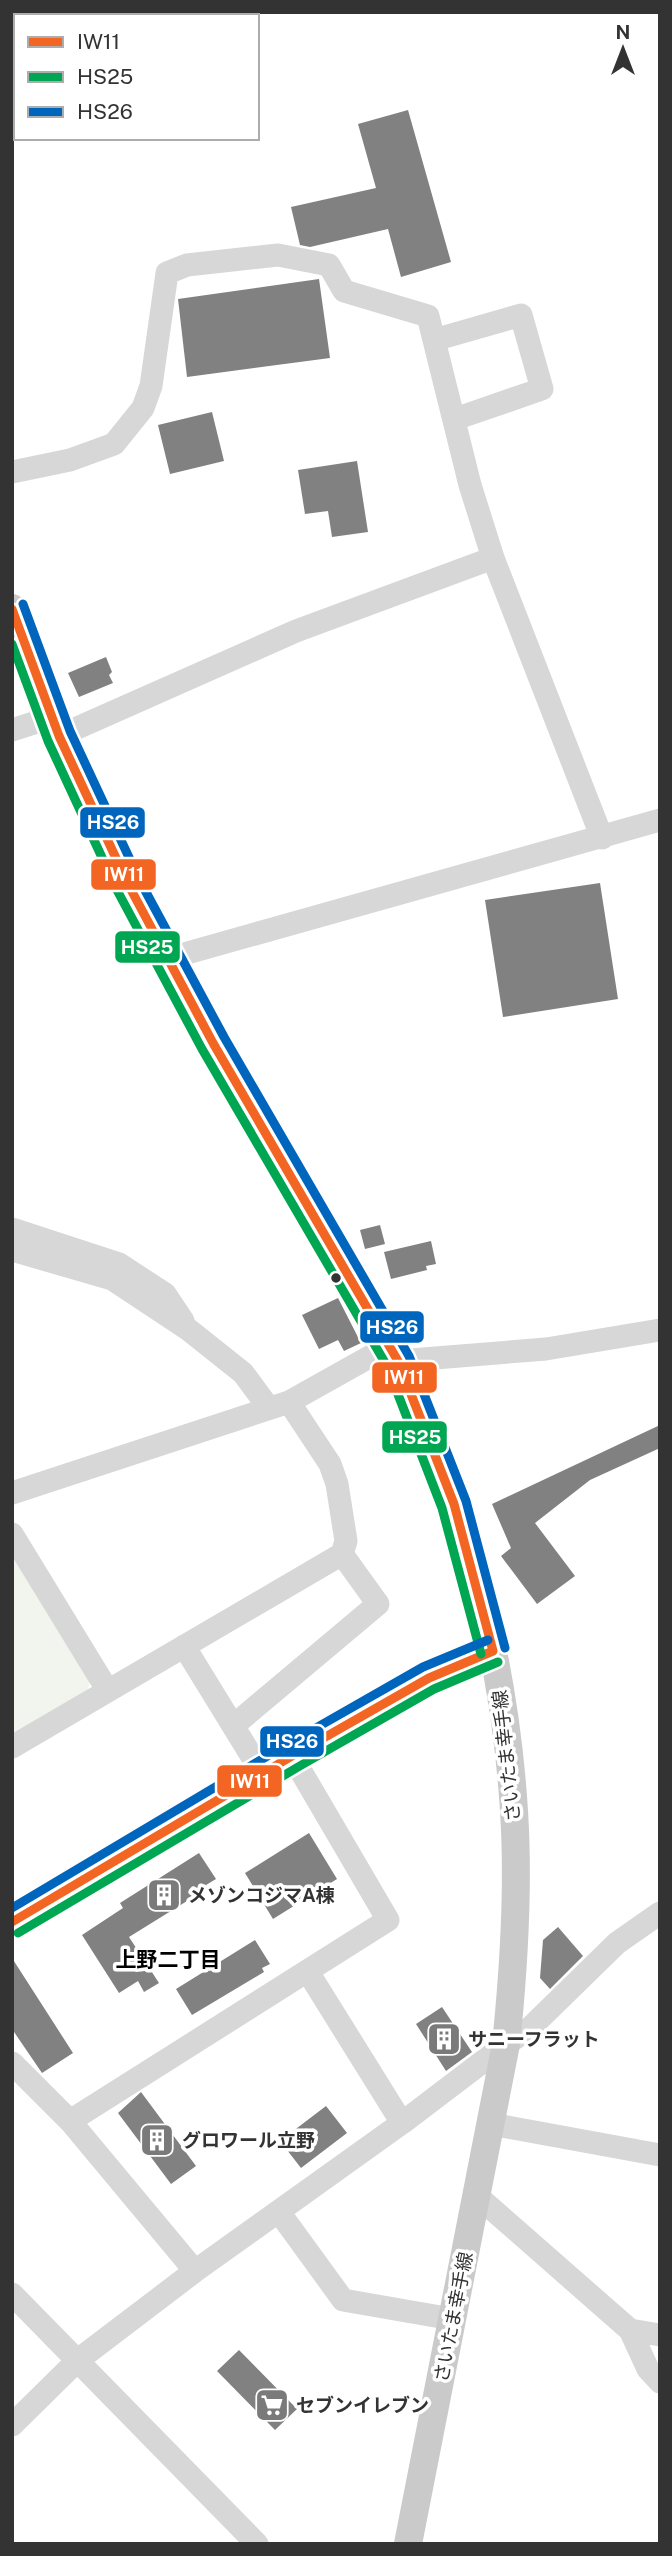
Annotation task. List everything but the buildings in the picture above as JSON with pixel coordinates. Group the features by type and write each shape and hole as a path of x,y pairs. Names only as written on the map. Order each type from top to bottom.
{"main road":[{"name":"さいたま幸手線","path":"12,608 55,727 129,886 166,958 393,1353 454,1504 493,1651 508,1747 514,1813 515,1923 506,2044 408,2544"}],"street":[{"path":"12,472 70,460 114,443 143,408 151,386 167,273 187,265 278,255 329,265 344,291 428,316 470,485 493,558 603,838"},
{"path":"434,340 521,315 542,389 455,419"},
{"path":"12,730 55,727 296,631 493,558"},
{"path":"166,958 660,820"},
{"path":"12,1229 119,1264 165,1294 189,1330"},
{"path":"12,1250 112,1279 189,1330 243,1373 279,1405 330,1464 337,1484 346,1541 342,1554 12,1747"},
{"path":"12,1493 279,1405 393,1353 547,1349 660,1329"},
{"path":"12,1534 108,1691"},
{"path":"233,1726 378,1604 342,1554"},
{"path":"184,1646 262,1773"},
{"path":"12,1922 262,1773 429,1678 493,1651"},
{"path":"69,2121 388,1920 292,1756"},
{"path":"12,2425 78,2360 195,2271 529,2029 617,1943 660,1913"},
{"path":"308,1972 402,2123"},
{"path":"12,2063 69,2121 195,2271"},
{"path":"491,2124 660,2155"},
{"path":"477,2196 631,2330 649,2370 660,2382"},
{"path":"279,2212 343,2300 452,2319"},
{"path":"12,2294 257,2544"},
{"path":"631,2330 660,2335"}],"shaded area":[{"path":"12,1552 90,1679 88,1690 12,1738"}],"transit line":[{"name":"HS26","path":"23,604 70,731 140,881 224,1037 409,1356 466,1501 505,1648"},
{"name":"IW11","path":"12,609 59,736 129,886 213,1043 398,1361 454,1504 493,1651"},
{"name":"HS25","path":"12,644 48,741 118,892 202,1049 387,1366 442,1508 481,1654"},
{"name":"HS26","path":"12,1908 423,1667 488,1640"},
{"name":"IW11","path":"12,1922 429,1678 493,1651"},
{"name":"HS25","path":"18,1933 434,1689 498,1662"}],"place":[{"name":"メゾンコジマA棟","path":"164,1895"},
{"name":"サニーフラット","path":"444,2039"},
{"name":"グロワール立野","path":"157,2140"},
{"name":"セブンイレブン","path":"272,2405"}],"district":[{"name":"上野二丁目","path":"168,1960"}]}
